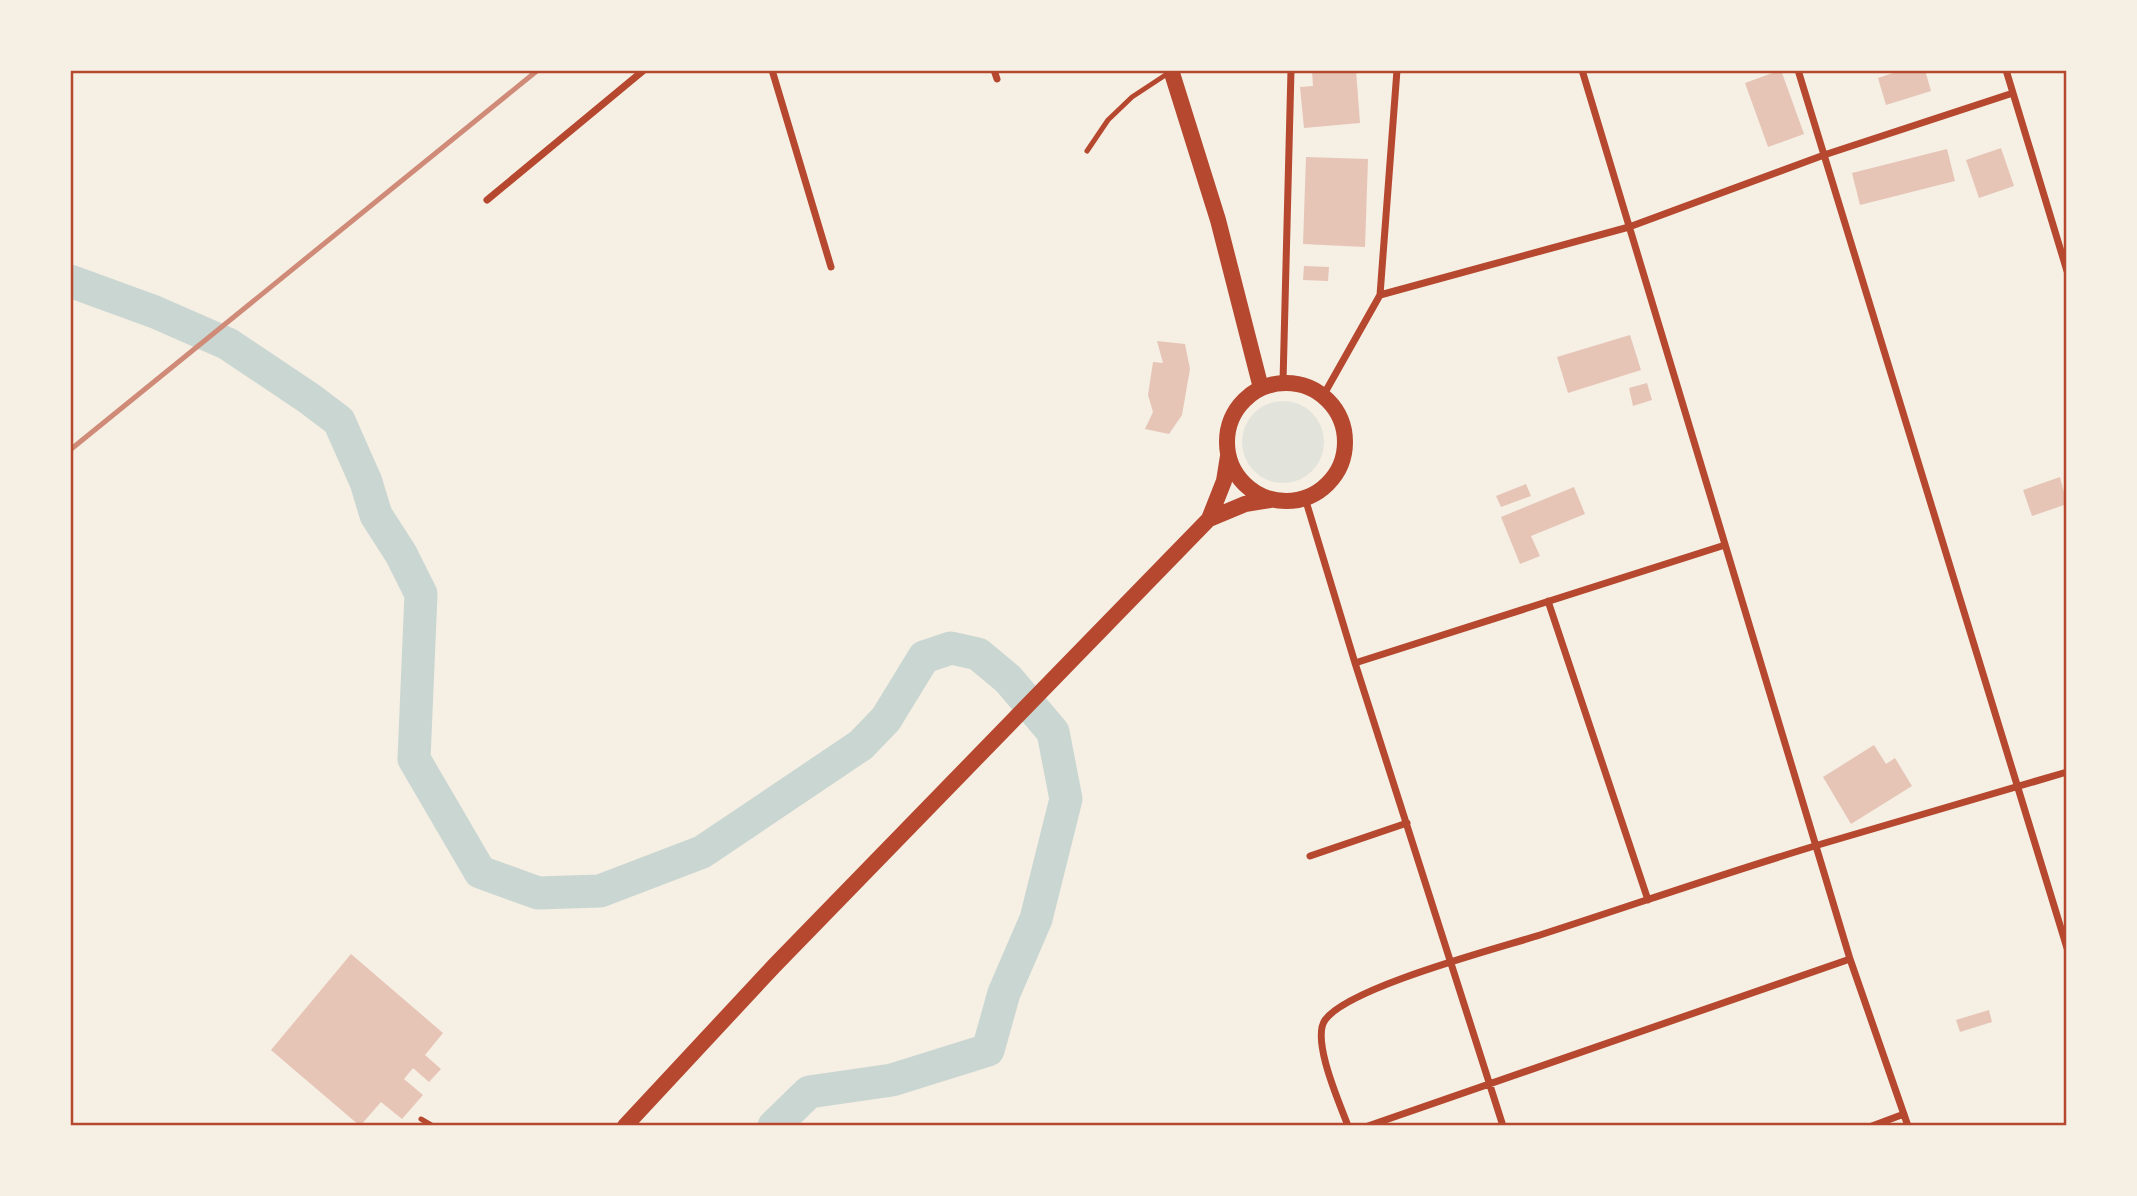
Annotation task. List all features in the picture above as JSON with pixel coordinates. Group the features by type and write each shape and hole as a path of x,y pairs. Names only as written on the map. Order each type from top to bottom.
{"main road":[{"path":"1171,71 1218,220 1261,388"},
{"path":"625,1126 774,966 1209,519 1224,481 1228,456 1227,436 1232,416 1244,399 1261,388 1283,382 1311,388 1323,396 1335,409 1343,425 1344,452 1334,477 1321,490 1306,498 1245,504 1209,519"},
{"path":"1228,456 1234,471 1244,484 1257,494 1272,500"}],"street":[{"path":"487,200 645,70"},
{"path":"772,70 831,267"},
{"path":"994,70 997,79"},
{"path":"1283,382 1291,70"},
{"path":"1323,396 1380,295 1397,70"},
{"path":"1582,70 1850,960 1908,1126"},
{"path":"1798,70 2067,948"},
{"path":"2006,70 2067,271"},
{"path":"1380,295 1629,227 1824,155 2013,93"},
{"path":"1306,498 1355,663 1503,1126"},
{"path":"1355,663 1725,545"},
{"path":"1548,601 1648,900"},
{"path":"1348,1126 1330,1076 1321,1039 1323,1023 1334,1009 1360,995 1816,845 2067,772"},
{"path":"1310,856 1407,823"},
{"path":"1368,1126 1850,960"},
{"path":"1872,1126 1905,1114"}],"lane":[{"path":"1087,151 1108,120 1132,97 1171,71"},
{"path":"421,1119 433,1126"}],"shaded area":[{"path":"1283,401 1299,404 1312,413 1321,426 1324,442 1321,458 1312,471 1299,480 1283,483 1267,480 1254,471 1245,458 1242,442 1245,426 1254,413 1267,404"}],"building":[{"path":"1312,70 1356,70 1360,123 1304,128 1300,87 1313,86"},
{"path":"1781,70 1804,134 1768,147 1745,83"},
{"path":"1902,70 1925,70 1931,91 1886,105 1878,78"},
{"path":"2001,148 2014,186 1979,198 1966,160"},
{"path":"1947,149 1955,181 1860,205 1852,173"},
{"path":"1306,157 1368,159 1365,247 1303,244"},
{"path":"1304,266 1329,267 1328,281 1303,280"},
{"path":"1630,335 1641,370 1568,393 1557,357"},
{"path":"1157,341 1185,344 1190,369 1182,415 1169,434 1145,429 1153,412 1148,395 1153,362 1163,363"},
{"path":"1647,383 1652,400 1633,406 1629,388"},
{"path":"2060,477 2067,504 2032,516 2023,490"},
{"path":"1526,484 1531,496 1501,507 1496,496"},
{"path":"1574,487 1585,514 1531,536 1540,556 1520,564 1501,517"},
{"path":"1874,745 1886,764 1895,758 1912,786 1851,824 1823,777"},
{"path":"351,954 443,1033 425,1055 441,1069 429,1082 413,1068 404,1079 423,1095 402,1119 381,1102 360,1126 271,1050"},
{"path":"1989,1010 1992,1022 1960,1032 1956,1020"}],"waterway":[{"path":"70,281 155,312 228,344 339,421 366,482 376,515 401,554 421,594 414,759 480,872 538,893 600,891 702,852 861,745 886,719 924,657 951,648 978,654 1008,679 1053,732 1066,799 1036,919 1004,993 988,1050 892,1080 809,1092 774,1126"}],"railway":[{"path":"70,450 538,70"}]}
